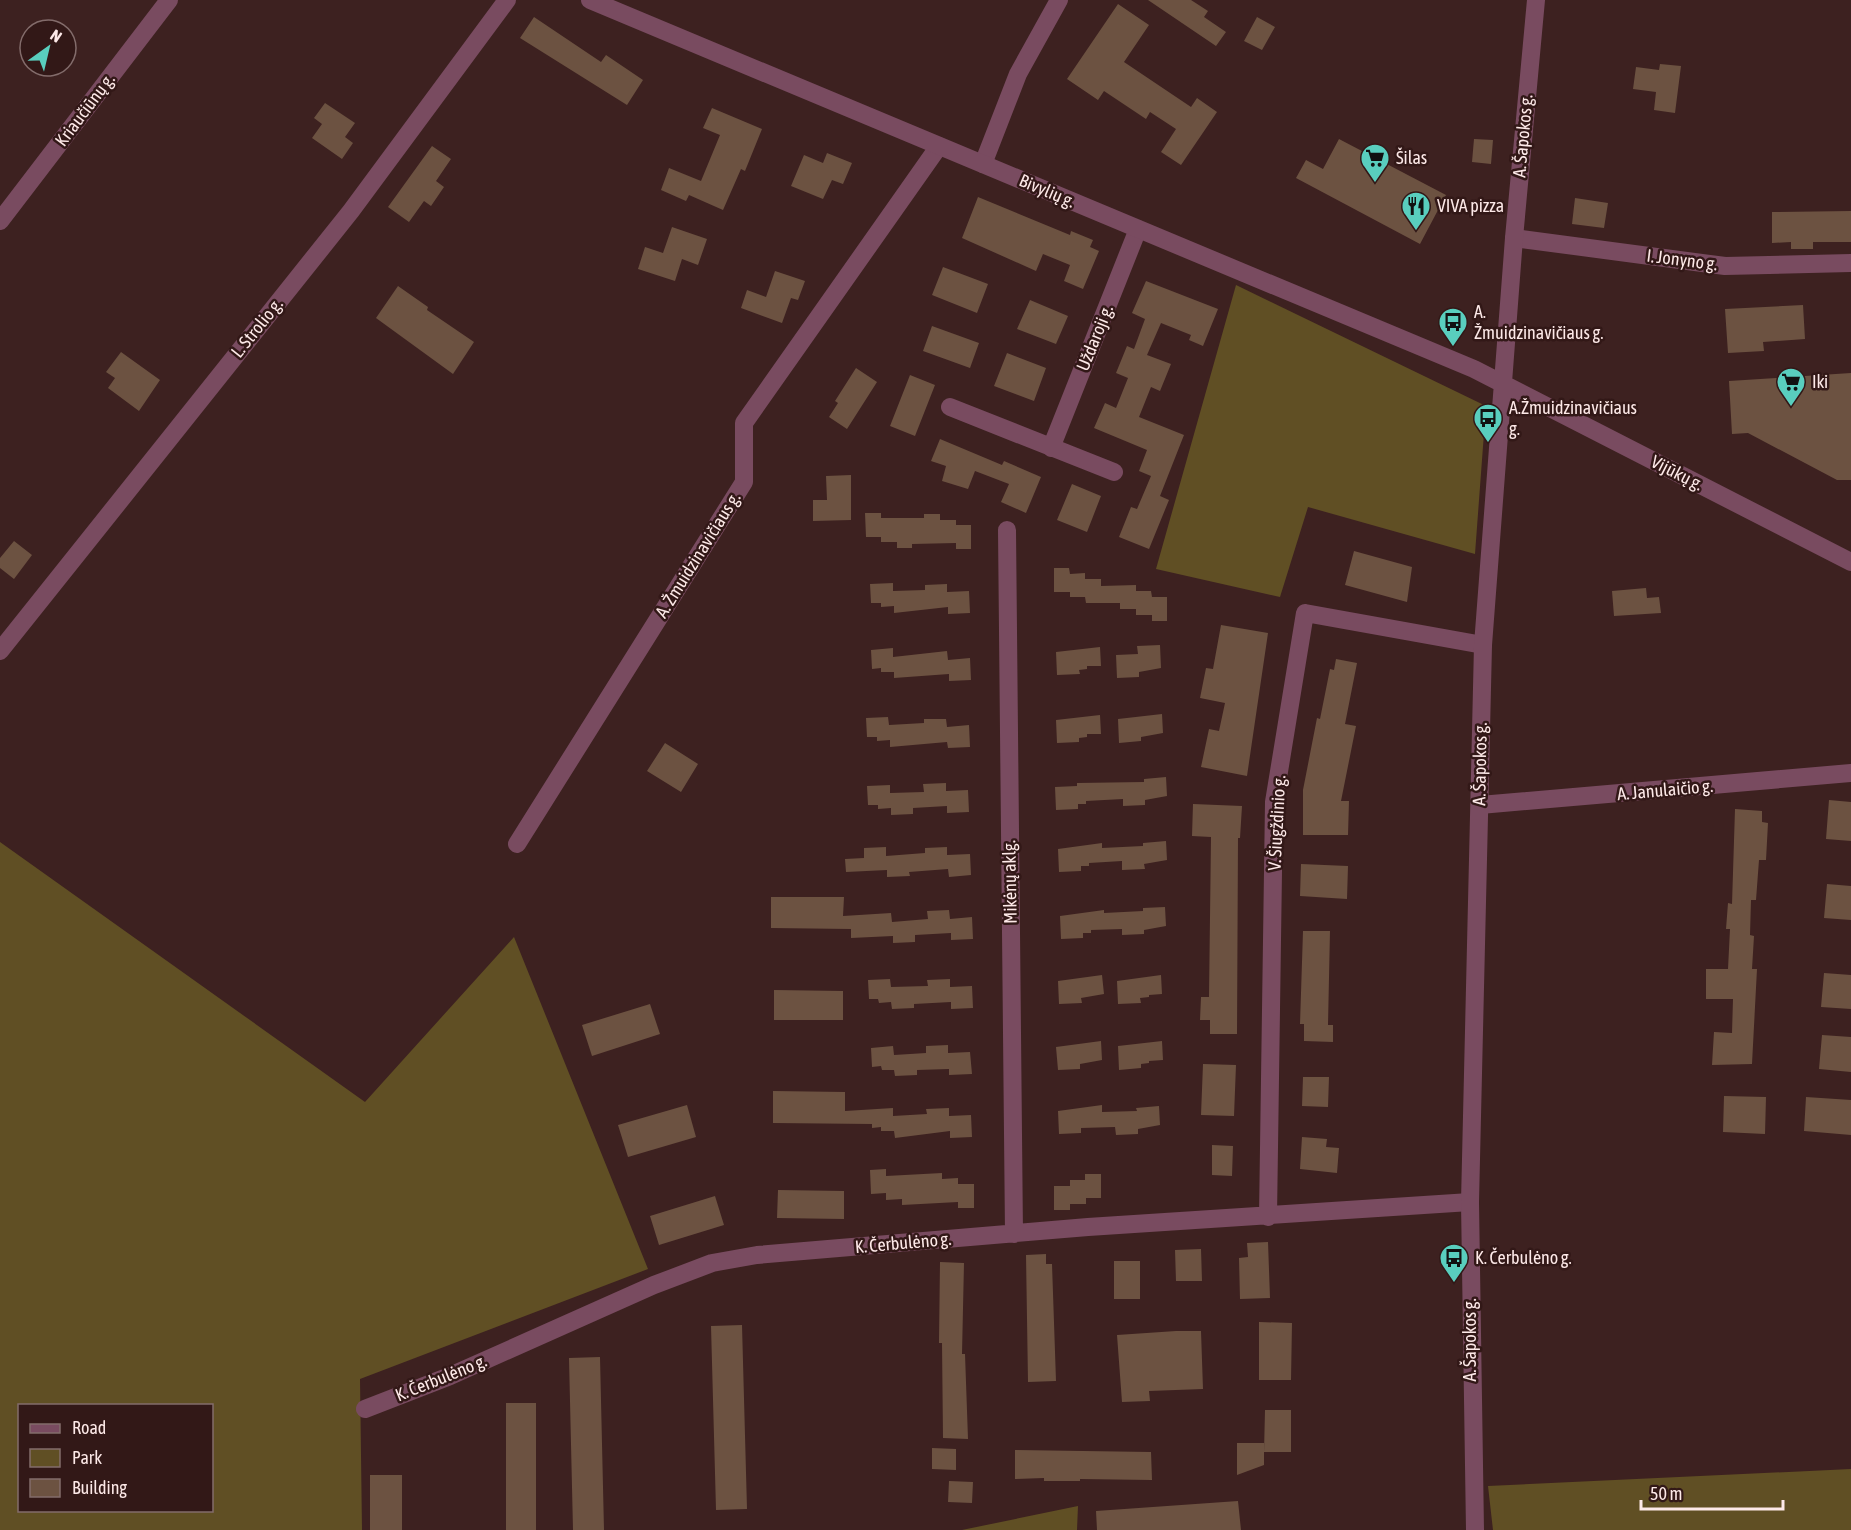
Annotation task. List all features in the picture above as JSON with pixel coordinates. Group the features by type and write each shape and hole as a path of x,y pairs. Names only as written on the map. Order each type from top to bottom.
{"street":[{"name":"Kriaučiūnų g.","path":"0,221 169,0"},
{"name":"L. Strolio g.","path":"0,651 351,211 507,0"},
{"name":"Bivylių g.","path":"590,0 1503,382"},
{"path":"983,164 1018,74 1059,0"},
{"name":"A. Šapokos g.","path":"1475,1530 1470,1202 1483,645 1514,238 1536,0"},
{"name":"A. Žmuidzinavičiaus g.","path":"517,844 744,482 744,423 939,146"},
{"name":"Uždaroji g.","path":"1052,448 1138,229"},
{"name":"I. Jonyno g.","path":"1514,238 1725,266 1851,263"},
{"name":"Vijūkų g.","path":"1503,382 1851,562"},
{"path":"950,407 1114,472"},
{"name":"Mikėnų aklg.","path":"1007,531 1014,1234"},
{"name":"V. Šiugždinio g.","path":"1268,1217 1274,802 1305,613 1483,645"},
{"name":"A. Janulaičio g.","path":"1480,806 1851,773"},
{"name":"K. Čerbulėno g.","path":"365,1409 450,1376 654,1285 712,1263 758,1255 1088,1227 1470,1202"}],"green space":[{"path":"1236,285 1486,406 1475,554 1308,507 1280,597 1156,569"},
{"path":"0,842 365,1102 514,937 648,1269 360,1379 362,1530 0,1530"},
{"path":"1851,1469 1851,1530 1493,1530 1488,1486"},
{"path":"1078,1506 1077,1530 962,1530"}],"building":[{"path":"1148,0 1191,0 1208,11 1204,17 1226,32 1216,46"},
{"path":"1118,4 1149,25 1124,62 1191,107 1197,98 1217,112 1181,165 1161,152 1176,129 1150,112 1146,119 1104,91 1098,100 1067,79"},
{"path":"534,17 601,62 606,55 643,80 627,105 520,38"},
{"path":"1257,17 1275,27 1262,50 1244,41"},
{"path":"1660,64 1681,66 1675,113 1654,110 1656,92 1633,89 1636,67 1659,70"},
{"path":"325,103 355,123 345,137 353,143 342,159 312,138 322,124 314,118"},
{"path":"712,108 762,129 745,171 741,169 723,210 689,195 686,201 661,190 669,168 701,181 720,135 703,128"},
{"name":"Šilas","path":"1339,139 1446,195 1420,244 1296,178 1306,160 1323,169"},
{"path":"1474,139 1493,140 1491,164 1472,162"},
{"path":"432,146 451,159 436,181 444,187 431,206 424,201 409,222 388,207"},
{"path":"827,153 852,163 843,184 832,180 823,199 791,186 804,155 823,163"},
{"path":"978,197 1070,235 1071,231 1093,240 1090,247 1099,251 1083,289 1064,281 1070,265 1043,254 1036,271 962,238"},
{"path":"1575,198 1608,203 1604,228 1572,224"},
{"path":"1851,211 1851,242 1813,242 1813,249 1791,249 1791,242 1772,243 1772,212"},
{"path":"672,227 707,239 698,265 682,259 675,281 638,269 645,247 663,253"},
{"path":"943,267 988,284 977,313 932,295"},
{"path":"775,271 805,281 798,300 791,298 782,323 741,308 747,290 766,297"},
{"path":"1146,281 1218,309 1203,346 1189,340 1191,335 1161,323 1147,355 1171,364 1160,391 1151,387 1139,417 1184,435 1160,496 1169,500 1149,549 1119,537 1131,507 1137,509 1151,476 1139,471 1147,450 1094,428 1105,403 1116,408 1128,378 1116,373 1127,346 1134,349 1145,319 1132,313"},
{"path":"398,286 428,307 427,310 474,342 453,374 376,318"},
{"path":"1030,300 1068,316 1056,344 1017,329"},
{"path":"1803,305 1805,339 1763,342 1764,351 1728,353 1725,309"},
{"path":"932,326 979,343 970,368 923,351"},
{"path":"121,352 160,380 139,411 108,388 115,378 106,372"},
{"path":"1007,353 1046,368 1034,401 994,386"},
{"path":"856,368 877,382 847,429 829,417 838,403 835,401"},
{"name":"Iki","path":"1851,373 1851,480 1837,480 1748,433 1732,434 1729,381"},
{"path":"910,375 935,385 915,436 890,426"},
{"path":"940,439 1002,465 1004,461 1041,477 1026,513 1001,502 1009,484 975,471 968,489 942,481 946,466 931,461"},
{"path":"851,475 851,520 813,521 813,500 827,500 826,476"},
{"path":"1072,484 1101,496 1087,532 1057,520"},
{"path":"865,513 881,513 881,518 924,518 924,514 940,514 940,520 956,520 956,525 971,525 971,549 956,549 956,543 912,544 912,548 897,548 897,542 881,542 881,537 866,537"},
{"path":"14,541 32,555 14,579 0,568 0,558"},
{"path":"1354,551 1412,567 1407,602 1345,585"},
{"path":"1054,568 1069,568 1070,574 1085,573 1085,579 1101,579 1101,586 1136,585 1136,591 1151,591 1152,597 1167,597 1167,621 1152,621 1152,615 1136,615 1136,609 1120,609 1120,603 1086,603 1085,597 1070,597 1070,592 1054,592"},
{"path":"893,583 893,591 925,590 925,585 947,584 947,592 969,591 970,613 948,614 948,607 894,613 894,606 881,607 881,603 871,603 870,584"},
{"path":"1646,588 1647,598 1659,597 1661,613 1614,616 1612,591"},
{"path":"1221,625 1268,633 1247,776 1201,767 1209,729 1219,731 1225,703 1200,698 1206,668 1213,669"},
{"path":"1160,645 1161,668 1139,672 1139,677 1117,678 1116,655 1138,654 1137,646"},
{"path":"1100,647 1101,666 1087,666 1087,669 1079,670 1080,674 1057,675 1056,652"},
{"path":"893,648 893,657 947,651 948,660 970,658 971,680 949,681 949,674 894,678 894,672 881,672 881,668 872,669 871,650"},
{"path":"1336,659 1357,663 1345,724 1356,726 1341,801 1349,801 1348,835 1303,835 1303,790 1317,718 1320,719 1330,669 1334,670"},
{"path":"1162,714 1163,733 1141,737 1141,741 1119,743 1118,719"},
{"path":"1100,715 1101,734 1087,734 1087,737 1079,738 1079,742 1057,743 1056,720"},
{"path":"888,717 889,725 924,723 924,719 946,719 947,727 969,725 970,747 948,748 947,742 890,747 890,740 877,741 877,737 867,737 866,718"},
{"path":"665,743 698,764 681,792 647,771"},
{"path":"1166,777 1167,796 1145,800 1145,805 1123,806 1123,799 1086,801 1086,804 1078,804 1078,809 1056,810 1055,787 1077,786 1077,783 1144,782 1144,779"},
{"path":"946,783 946,791 968,790 969,812 947,813 947,806 913,808 913,814 891,815 891,808 878,809 878,805 868,805 867,786 890,785 890,793 924,792 923,784"},
{"path":"1829,800 1851,802 1851,841 1826,839"},
{"path":"1193,804 1242,806 1240,838 1238,838 1237,1034 1210,1034 1210,1020 1200,1020 1201,997 1209,997 1211,837 1192,836"},
{"path":"1735,809 1762,811 1762,822 1768,823 1766,860 1759,860 1756,900 1751,900 1750,935 1754,936 1752,969 1757,969 1752,1064 1712,1065 1714,1032 1732,1033 1733,999 1706,999 1706,969 1728,969 1730,929 1726,929 1728,903 1732,904"},
{"path":"1166,841 1167,860 1144,864 1145,869 1122,870 1122,861 1089,863 1089,866 1081,866 1081,871 1059,872 1058,849 1102,843 1102,848 1143,846 1143,843"},
{"path":"886,847 886,856 925,853 925,848 947,847 947,855 970,854 971,875 949,877 948,869 909,872 910,876 887,877 887,870 846,872 845,859 864,858 864,848"},
{"path":"1301,864 1348,866 1347,899 1300,896"},
{"path":"1827,884 1851,886 1851,920 1824,918"},
{"path":"771,897 844,897 843,916 891,913 892,922 928,919 927,911 949,910 950,919 972,917 973,939 951,940 951,933 915,935 915,942 893,943 893,936 851,938 851,929 771,928"},
{"path":"1165,907 1166,926 1144,930 1144,934 1122,935 1122,929 1091,930 1091,933 1083,933 1083,938 1061,939 1060,916 1104,910 1104,913 1143,911 1143,908"},
{"path":"1303,931 1330,931 1328,1025 1333,1025 1333,1042 1304,1041 1304,1024 1300,1024"},
{"path":"1824,973 1851,975 1851,1009 1821,1007"},
{"path":"1102,975 1104,994 1081,998 1082,1003 1059,1004 1058,981"},
{"path":"1161,975 1162,994 1140,998 1141,1003 1118,1004 1117,981"},
{"path":"890,979 891,987 928,986 927,980 950,979 950,987 972,986 973,1008 951,1009 951,1002 914,1004 914,1008 892,1009 891,1002 879,1003 878,999 869,999 868,980"},
{"path":"774,990 843,991 843,1020 774,1020"},
{"path":"650,1004 660,1034 592,1056 582,1025"},
{"path":"1822,1035 1851,1037 1851,1072 1819,1069"},
{"path":"1101,1041 1102,1060 1080,1064 1080,1069 1058,1070 1056,1047"},
{"path":"1162,1041 1163,1060 1149,1061 1149,1063 1141,1064 1141,1068 1119,1070 1118,1046"},
{"path":"948,1045 948,1053 970,1052 972,1074 949,1075 949,1069 917,1070 917,1075 895,1076 894,1070 882,1070 881,1066 872,1067 871,1048 893,1046 894,1055 926,1053 926,1046"},
{"path":"1203,1064 1236,1065 1234,1116 1201,1115"},
{"path":"1303,1077 1329,1077 1328,1107 1302,1106"},
{"path":"773,1091 845,1092 845,1111 893,1108 893,1116 927,1114 926,1109 949,1108 949,1116 971,1115 972,1137 950,1138 950,1131 895,1138 894,1131 881,1131 881,1127 872,1128 872,1124 773,1123"},
{"path":"1724,1096 1766,1097 1765,1134 1723,1132"},
{"path":"1806,1097 1851,1100 1851,1135 1804,1131"},
{"path":"687,1105 696,1137 628,1157 618,1125"},
{"path":"1102,1105 1102,1112 1137,1111 1136,1108 1159,1106 1160,1125 1138,1129 1138,1134 1116,1135 1115,1127 1081,1128 1081,1133 1059,1134 1058,1111"},
{"path":"1302,1137 1327,1139 1326,1147 1339,1148 1337,1173 1300,1169"},
{"path":"1212,1145 1233,1146 1232,1176 1212,1175"},
{"path":"886,1169 886,1176 942,1173 942,1179 958,1178 958,1184 974,1184 974,1208 958,1208 958,1202 902,1205 902,1199 886,1200 886,1193 871,1194 870,1170"},
{"path":"1085,1174 1101,1174 1101,1198 1086,1198 1086,1204 1070,1204 1070,1210 1054,1210 1054,1186 1070,1186 1070,1180 1085,1180"},
{"path":"778,1190 844,1191 844,1219 777,1218"},
{"path":"715,1196 724,1225 659,1245 650,1216"},
{"path":"1268,1242 1270,1298 1240,1299 1239,1258 1248,1257 1247,1243"},
{"path":"1201,1249 1202,1281 1176,1281 1175,1250"},
{"path":"1046,1254 1046,1264 1052,1264 1056,1381 1028,1382 1026,1255"},
{"path":"1114,1261 1140,1261 1140,1299 1114,1299"},
{"path":"940,1262 964,1263 962,1354 965,1354 968,1439 943,1438 942,1343 939,1343"},
{"path":"1259,1322 1292,1323 1291,1380 1259,1380"},
{"path":"742,1325 747,1509 716,1510 711,1326"},
{"path":"1201,1331 1203,1389 1149,1391 1150,1401 1122,1402 1117,1335"},
{"path":"600,1357 604,1530 573,1530 569,1358"},
{"path":"506,1403 536,1403 536,1530 506,1530"},
{"path":"1265,1410 1291,1410 1291,1452 1264,1452"},
{"path":"1237,1443 1264,1443 1264,1465 1237,1475"},
{"path":"932,1448 956,1449 956,1470 932,1469"},
{"path":"1015,1450 1151,1452 1152,1480 1015,1479"},
{"path":"370,1475 402,1475 402,1530 370,1530"},
{"path":"949,1481 973,1482 972,1503 948,1502"},
{"path":"1238,1501 1241,1530 1097,1530 1096,1511"}],"place":[{"name":"Šilas","path":"1375,184"},
{"name":"VIVA pizza","path":"1416,232"},
{"name":"A. Žmuidzinavičiaus g.","path":"1453,348"},
{"name":"Iki","path":"1791,408"},
{"name":"A.Žmuidzinavičiaus g.","path":"1488,444"},
{"name":"K. Čerbulėno g.","path":"1454,1284"}]}
